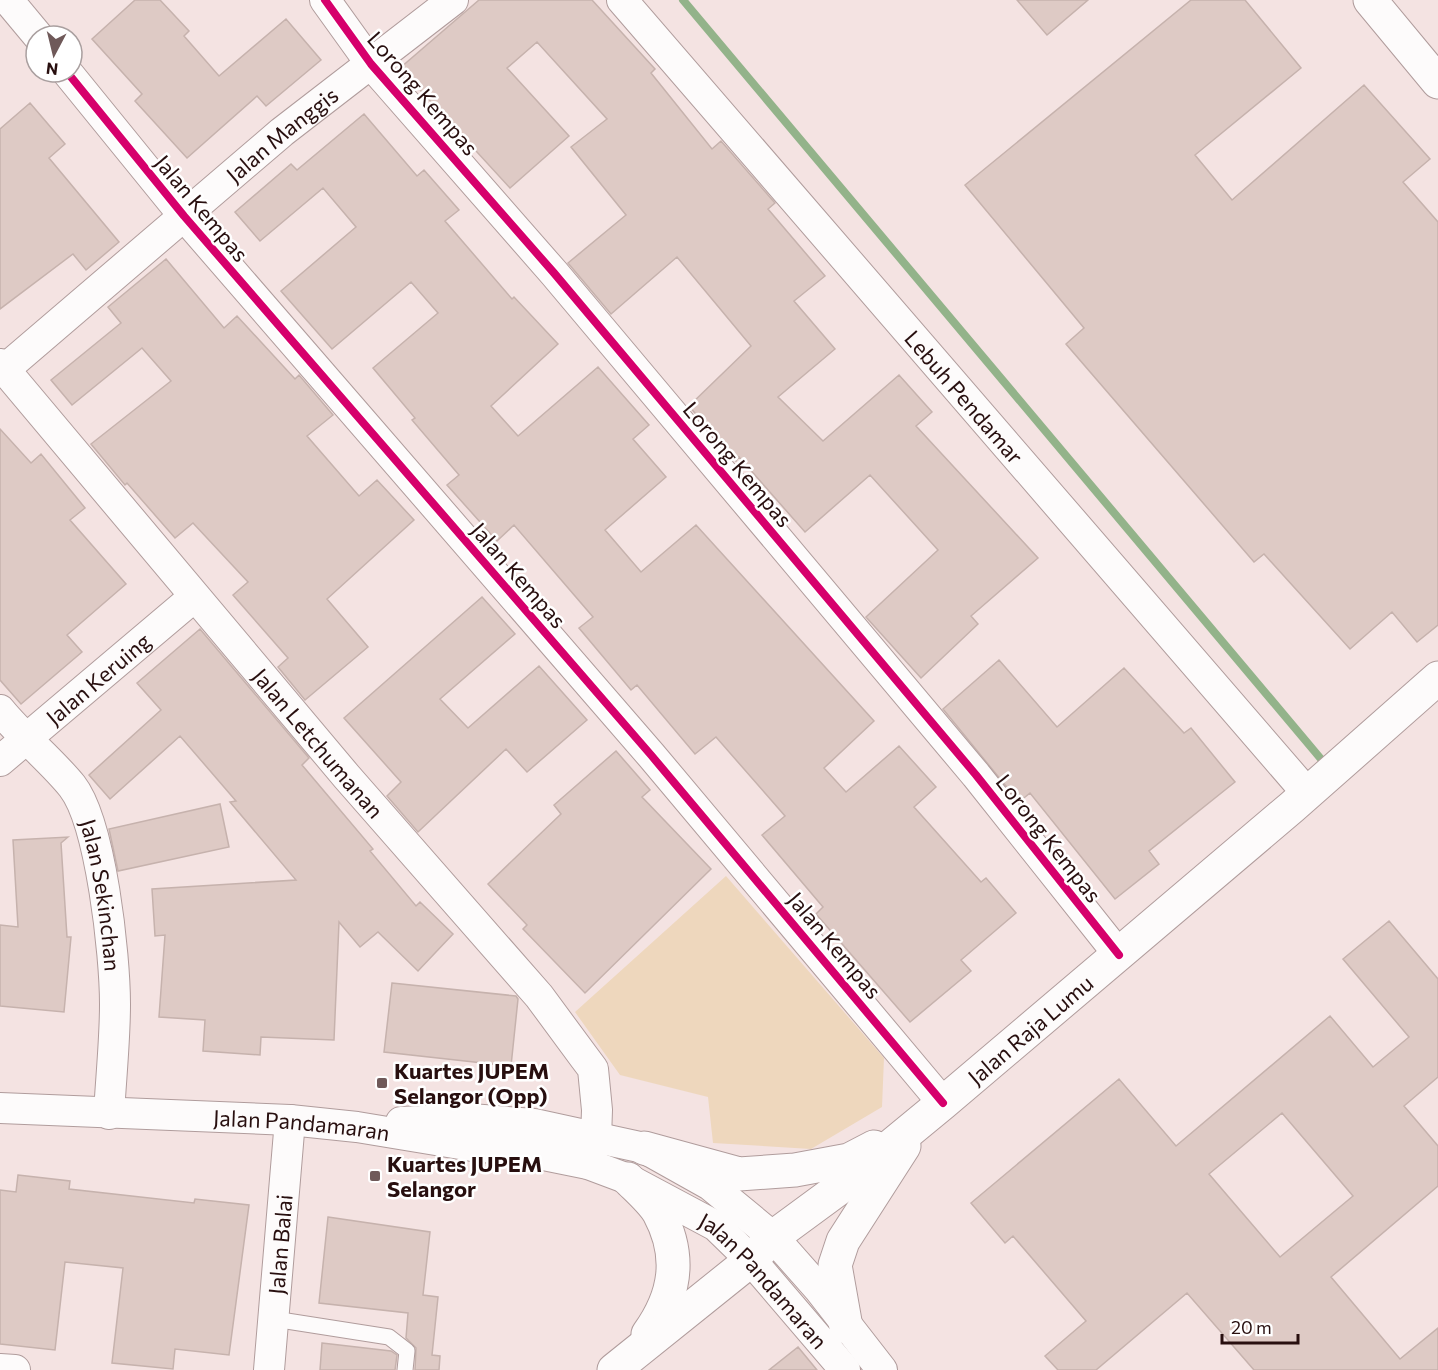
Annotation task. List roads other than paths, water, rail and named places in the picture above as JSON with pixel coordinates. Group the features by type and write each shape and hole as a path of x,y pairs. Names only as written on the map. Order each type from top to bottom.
{"street":[{"path":"8,0 28,24"},
{"name":"Lorong Kempas","path":"324,0 371,64 477,183 976,775 1119,955"},
{"name":"Jalan Manggis","path":"3,366 282,132 453,0"},
{"name":"Lebuh Pendamar","path":"622,0 1307,793"},
{"path":"1370,0 1438,82"},
{"name":"Jalan Kempas","path":"77,84 184,216 651,755 944,1103"},
{"name":"Jalan Letchumanan","path":"3,366 194,597 448,896 539,996 593,1069 597,1110 592,1151"},
{"name":"Jalan Keruing","path":"0,761 194,597"},
{"name":"Jalan Raja Lumu","path":"624,1361 944,1103 1119,955 1438,678"},
{"name":"Jalan Sekinchan","path":"0,710 24,739 73,787 89,817 106,905 115,1003 109,1114"},
{"name":"Jalan Pandamaran","path":"0,1108 290,1120 357,1127 557,1157 592,1151 628,1179 762,1248 845,1370"},
{"name":"Jalan Balai","path":"269,1370 290,1120"},
{"path":"592,1151 644,1148 739,1174 764,1174 849,1160 917,1125"},
{"path":"846,1327 835,1265 843,1241 917,1125"},
{"path":"644,1148 710,1185 762,1248 819,1289 846,1327 882,1370"},
{"path":"624,1361 659,1318 671,1294 673,1268 672,1247 658,1211 628,1179"},
{"path":"0,1369 15,1370"}],"lane":[{"path":"274,1319 389,1337 407,1351 405,1370"}],"waterway":[{"path":"683,0 1321,759"}],"place":[{"name":"Kuartes JUPEM Selangor (Opp)","path":"382,1083"},
{"name":"Kuartes JUPEM Selangor","path":"375,1176"}]}
